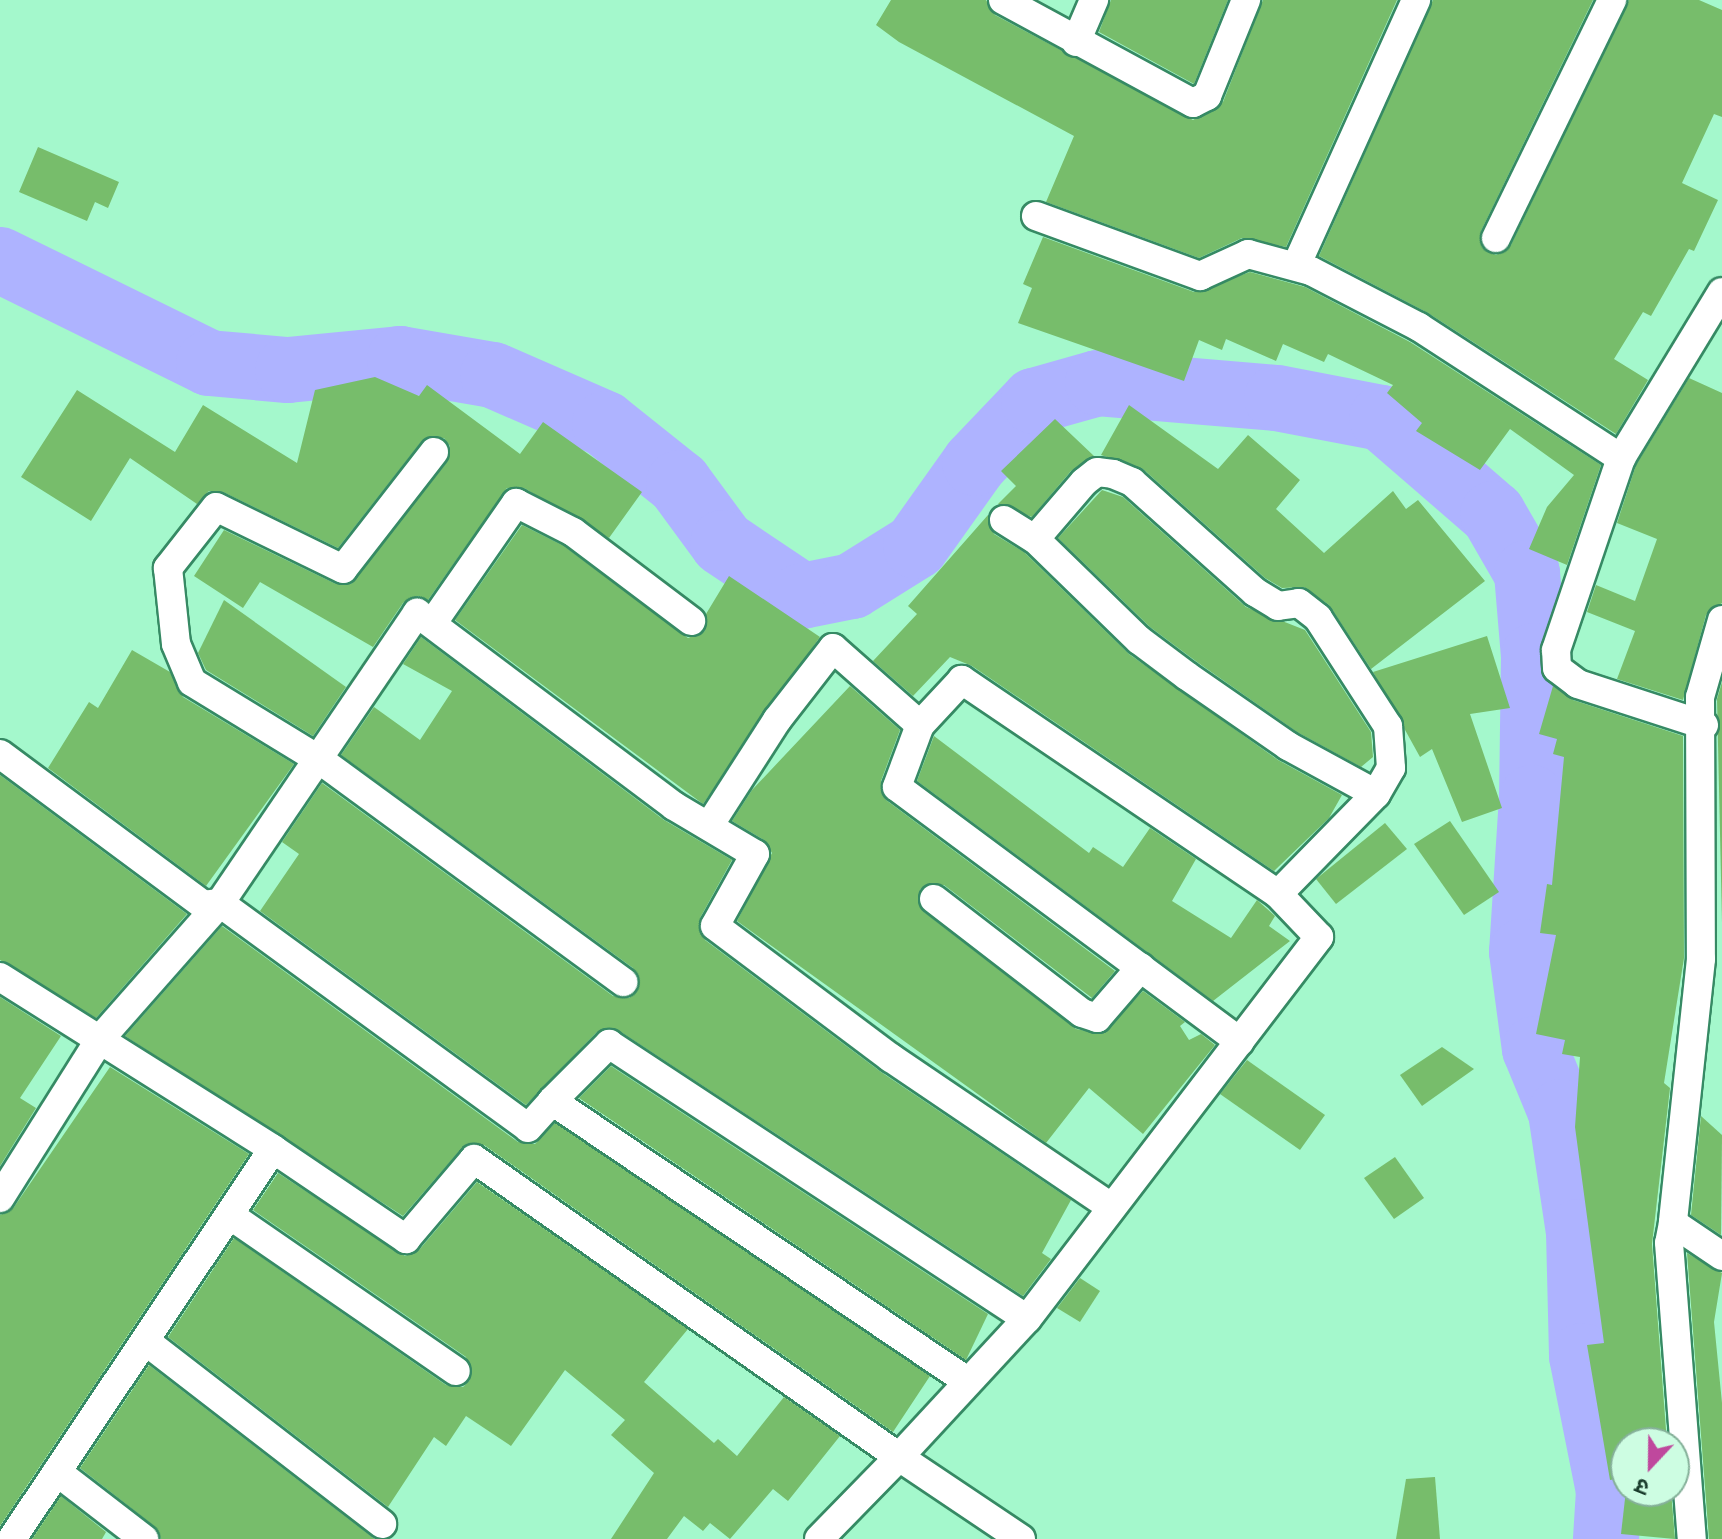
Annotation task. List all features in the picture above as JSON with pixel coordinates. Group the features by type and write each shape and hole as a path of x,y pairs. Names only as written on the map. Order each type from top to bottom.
{"street":[{"path":"1003,0 1185,103 1202,102 1246,0"},
{"path":"1076,42 1094,0"},
{"path":"1296,266 1416,0"},
{"path":"1496,238 1612,0"},
{"path":"1036,216 1200,276 1248,254 1296,266 1419,327 1621,458"},
{"path":"1709,711 1578,684 1557,668 1556,650 1621,458 1722,292"},
{"path":"434,452 343,569 216,507 168,568 176,644 192,682 320,760 623,982"},
{"path":"1035,539 1084,482 1097,472 1113,474 1132,482 1255,592 1278,606 1299,603 1318,618 1388,726 1391,768 1376,794 1278,894"},
{"path":"434,621 516,503 573,532 691,621"},
{"path":"1004,520 1035,539 1139,640 1187,676 1288,746 1376,794"},
{"path":"0,1198 100,1039 220,903 417,613 434,621 530,699 709,826 755,854 715,926 891,1058 1111,1207"},
{"path":"1692,1539 1669,1243 1712,967 1709,711 1722,620"},
{"path":"709,826 777,720 833,648 920,725"},
{"path":"819,1539 1027,1319 1111,1207 1240,1042 1319,937 1278,894 962,680 920,725 897,787 1240,1042"},
{"path":"0,754 203,905 220,903 528,1128 609,1044 1027,1319"},
{"path":"934,899 1056,999 1097,1018 1141,967"},
{"path":"0,977 273,1149 406,1239 474,1159 1021,1539"},
{"path":"552,1101 967,1381"},
{"path":"12,1539 148,1343 273,1149"},
{"path":"231,1216 456,1371"},
{"path":"1673,1223 1722,1256"},
{"path":"148,1343 382,1524"},
{"path":"57,1472 144,1539"}],"building":[{"path":"891,0 986,0 995,15 1193,120 1223,102 1263,0 1397,0 1286,247 1242,238 1199,258 1046,202 1074,136 899,42 876,25"},
{"path":"1111,0 1228,0 1194,84 1099,32"},
{"path":"1433,0 1593,0 1481,231 1482,247 1496,255 1511,245 1629,0 1699,0 1722,10 1722,117 1714,114 1682,183 1718,200 1694,251 1689,249 1651,316 1643,312 1614,359 1648,380 1616,434 1428,313 1319,256"},
{"path":"38,147 119,182 108,208 95,202 87,221 19,192"},
{"path":"1043,237 1194,292 1250,272 1305,287 1410,342 1601,465 1567,565 1529,549 1547,507 1574,475 1510,429 1480,470 1416,431 1422,423 1387,393 1393,385 1328,354 1324,362 1283,344 1276,361 1226,339 1222,350 1199,340 1184,381 1018,323 1032,288 1023,284"},
{"path":"375,377 419,396 427,385 520,454 543,422 642,492 609,538 524,488 507,488 428,600 418,596 403,603 373,647 260,582 243,608 194,576 224,530 336,584 351,584 447,462 450,446 444,438 421,442 338,548 223,492 209,491 197,504 130,458 91,521 21,477 77,390 175,452 203,405 297,463 315,390"},
{"path":"1689,378 1722,393 1722,603 1706,615 1683,700 1617,679 1635,631 1587,612 1596,585 1635,601 1657,539 1617,523 1636,465"},
{"path":"1129,405 1218,469 1248,435 1300,480 1276,509 1324,553 1393,491 1406,509 1418,500 1485,581 1371,669 1329,605 1304,587 1282,588 1265,578 1143,469 1101,455"},
{"path":"1055,419 1094,456 1071,471 1032,517 998,504 1016,486 1001,471"},
{"path":"1102,490 1123,497 1246,607 1305,630 1371,732 1373,757 1361,767 1297,732 1150,627 1058,538"},
{"path":"988,515 994,534 1024,552 1129,654 1278,760 1342,795 1329,818 1274,871 972,666 950,657 913,696 873,661 917,614 908,606"},
{"path":"522,525 564,546 688,638 705,631 706,614 729,576 820,637 703,804 455,620"},
{"path":"224,600 346,687 313,736 206,670 198,653"},
{"path":"1487,636 1510,708 1470,714 1502,808 1462,822 1432,749 1420,757 1373,672"},
{"path":"421,637 664,820 732,860 700,918 705,940 881,1072 1071,1200 1042,1253 1051,1259 1023,1296 618,1030 597,1032 526,1105 260,911 299,854 282,842 322,783 613,996 629,998 637,991 633,968 341,755 374,707 420,740 452,691 403,664"},
{"path":"132,650 170,672 183,697 294,764 206,886 48,768 89,702 98,708"},
{"path":"1722,682 1722,922 1717,699"},
{"path":"850,686 900,730 881,781 886,800 1115,971 1092,998 944,885 920,889 924,912 1076,1029 1102,1034 1143,991 1185,1022 1180,1026 1189,1040 1201,1034 1215,1045 1143,1134 1089,1088 1046,1143 737,921 772,853 764,840 732,821 752,790"},
{"path":"1553,686 1573,700 1683,736 1684,958 1664,1083 1670,1088 1652,1244 1666,1427 1610,1427 1610,1480 1587,1345 1604,1343 1575,1127 1580,1057 1562,1054 1565,1040 1536,1034 1556,935 1540,933 1547,884 1552,885 1564,757 1553,754 1557,739 1539,734"},
{"path":"934,736 1089,853 1093,847 1123,867 1150,828 1196,859 1172,901 1231,938 1257,900 1275,916 1269,926 1290,941 1213,1001 917,781"},
{"path":"0,775 187,914 96,1018 0,960"},
{"path":"1450,821 1499,892 1464,915 1414,844"},
{"path":"1385,823 1407,849 1336,904 1316,879"},
{"path":"222,926 518,1142 535,1144 555,1123 930,1376 893,1432 484,1145 462,1148 403,1216 125,1036"},
{"path":"0,997 61,1036 20,1098 36,1108 0,1166"},
{"path":"1442,1047 1474,1069 1422,1106 1400,1075"},
{"path":"1247,1060 1325,1115 1300,1150 1220,1094"},
{"path":"611,1066 988,1314 966,1360 579,1098"},
{"path":"110,1067 249,1154 0,1526 0,1215 14,1207"},
{"path":"1701,1116 1722,1135 1721,1235 1691,1215"},
{"path":"1395,1157 1424,1198 1394,1219 1364,1178"},
{"path":"278,1173 405,1256 419,1250 477,1182 688,1329 644,1382 714,1443 718,1439 737,1456 784,1397 840,1436 788,1501 773,1489 730,1539 710,1523 703,1531 684,1516 667,1539 611,1539 654,1473 611,1435 625,1420 565,1370 511,1446 466,1416 446,1446 434,1437 388,1507 168,1337 234,1238 446,1385 463,1387 470,1380 466,1357 253,1210"},
{"path":"1687,1253 1722,1273 1714,1322 1722,1403 1722,1539 1709,1539"},
{"path":"1080,1278 1100,1291 1080,1322 1057,1308"},
{"path":"149,1365 375,1539 161,1539 154,1526 80,1468"},
{"path":"1435,1477 1440,1539 1396,1539 1406,1479"},
{"path":"61,1496 106,1532 102,1539 32,1539"},
{"path":"1624,1507 1672,1507 1675,1539 1621,1534"}],"waterway":[{"path":"0,260 209,363 288,370 400,359 493,375 605,424 679,483 723,543 802,596 852,586 916,546 975,463 1034,401 1098,383 1277,398 1382,418 1493,514 1527,573 1534,656 1532,798 1522,952 1535,1049 1561,1112 1579,1232 1582,1356 1609,1491 1606,1539"}]}
